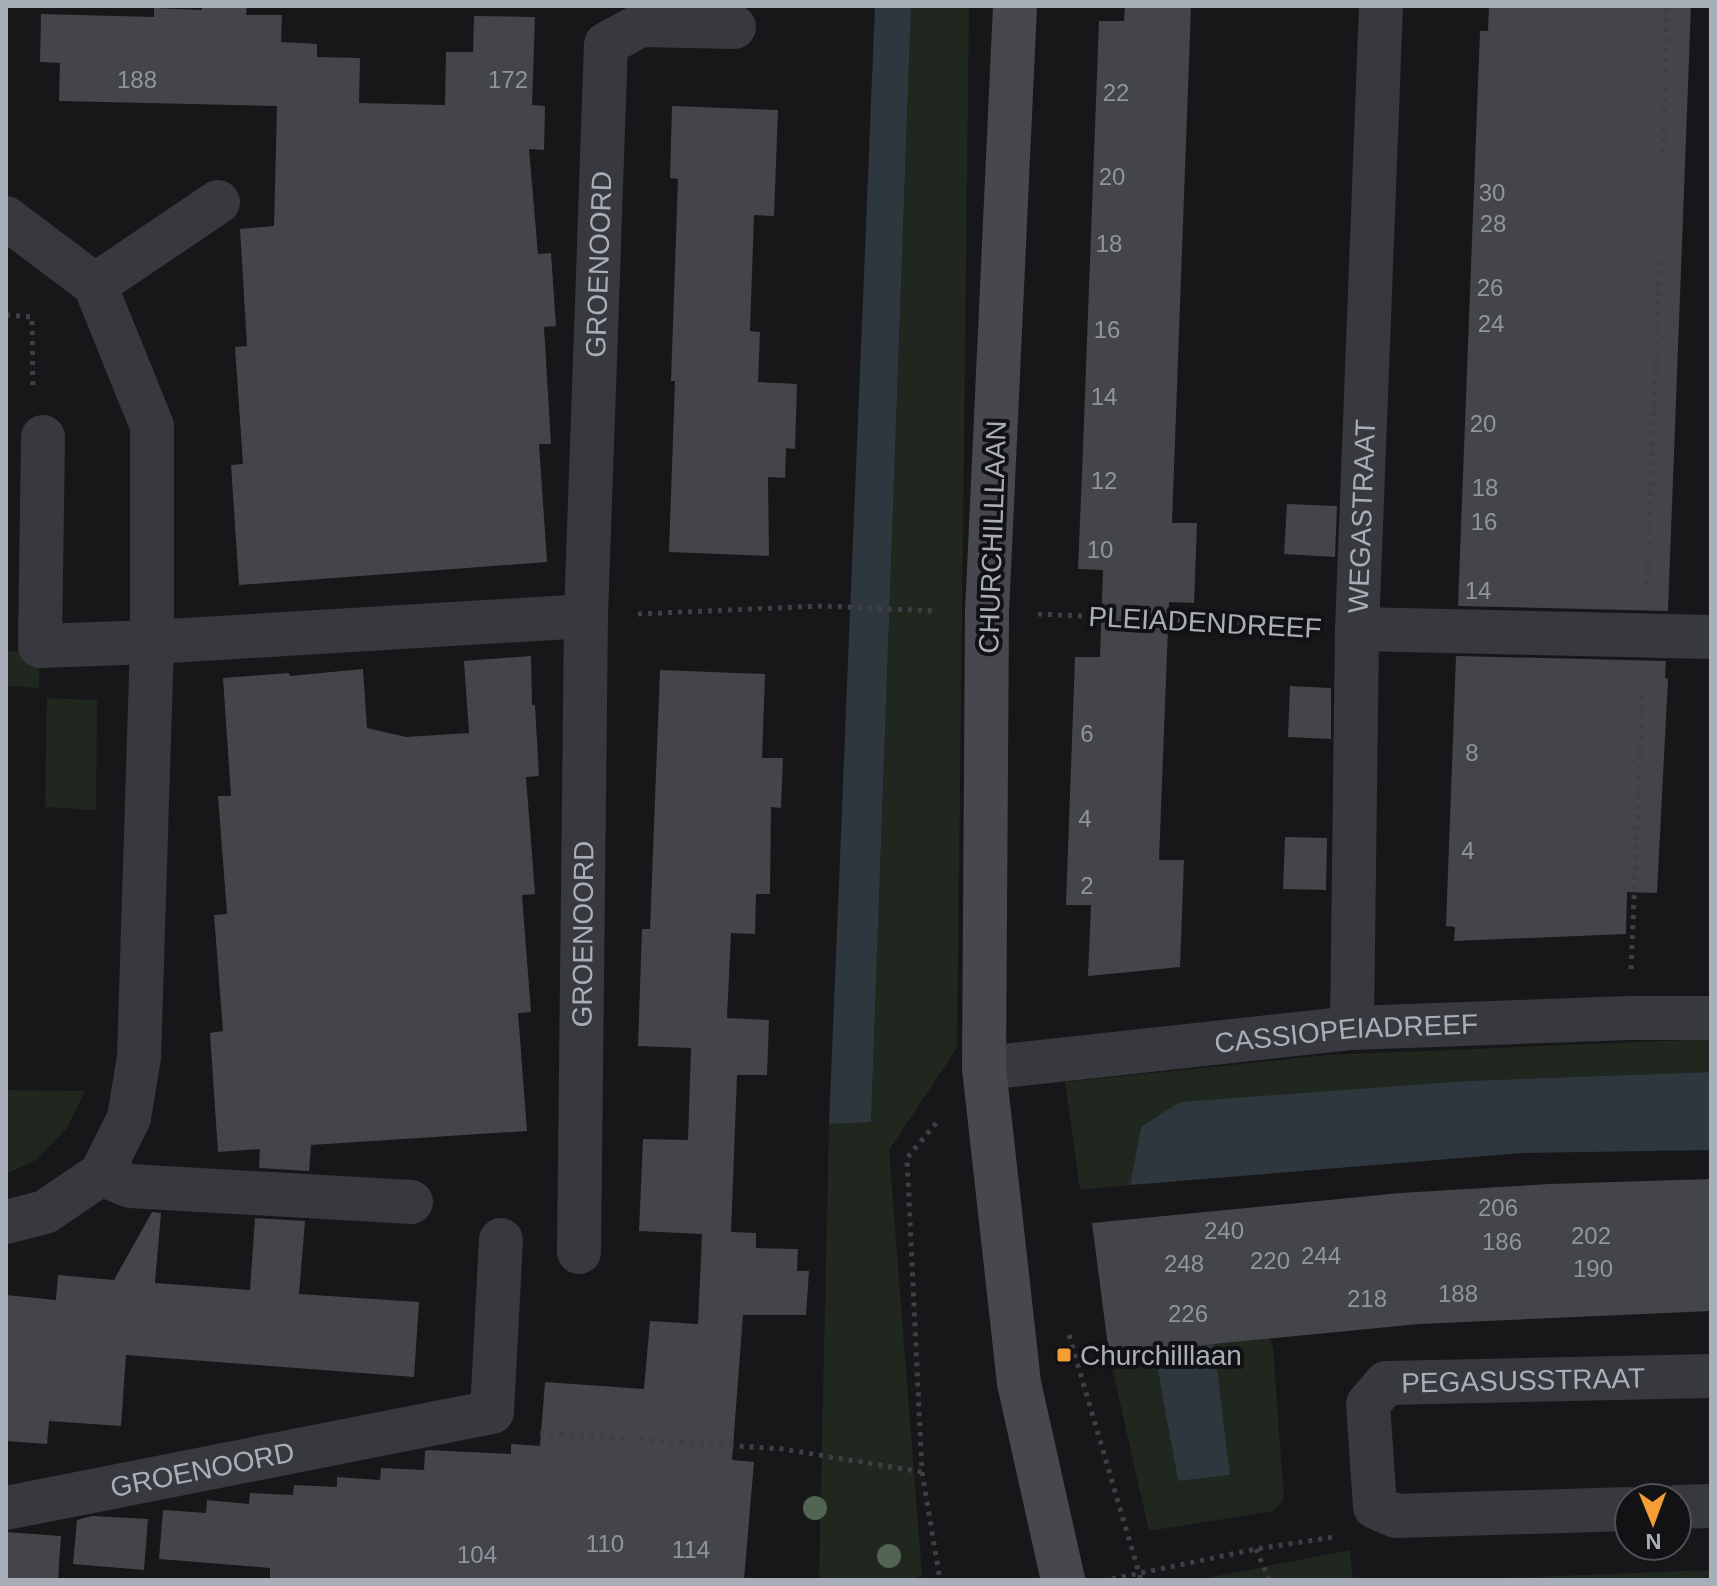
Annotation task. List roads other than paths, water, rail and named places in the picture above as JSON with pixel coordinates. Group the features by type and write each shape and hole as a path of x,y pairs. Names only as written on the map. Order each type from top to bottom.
{"street":[{"name":"CHURCHILLLAAN","path":"1015,6 987,612 984,1068 1019,1383 1063,1580"},
{"name":"WEGASTRAAT","path":"1352,1028 1357,629 1381,6"},
{"name":"GROENOORD","path":"579,1252 586,616 606,44 641,25 734,27"},
{"path":"95,285 218,202"},
{"path":"6,218 95,285 152,426 152,642 139,1057 129,1118 101,1174 45,1212 6,1222"},
{"path":"43,437 40,646 586,616"},
{"name":"PLEIADENDREEF","path":"1357,629 1711,637"},
{"name":"CASSIOPEIADREEF","path":"984,1068 1352,1028 1711,1018"},
{"path":"101,1174 130,1186 411,1202"},
{"name":"GROENOORD","path":"6,1508 492,1412 501,1240"},
{"name":"PEGASUSSTRAAT","path":"1613,1509 1396,1516 1375,1507 1368,1404 1386,1383 1711,1376"}],"place":[{"name":"Churchilllaan","path":"1064,1355"}]}
